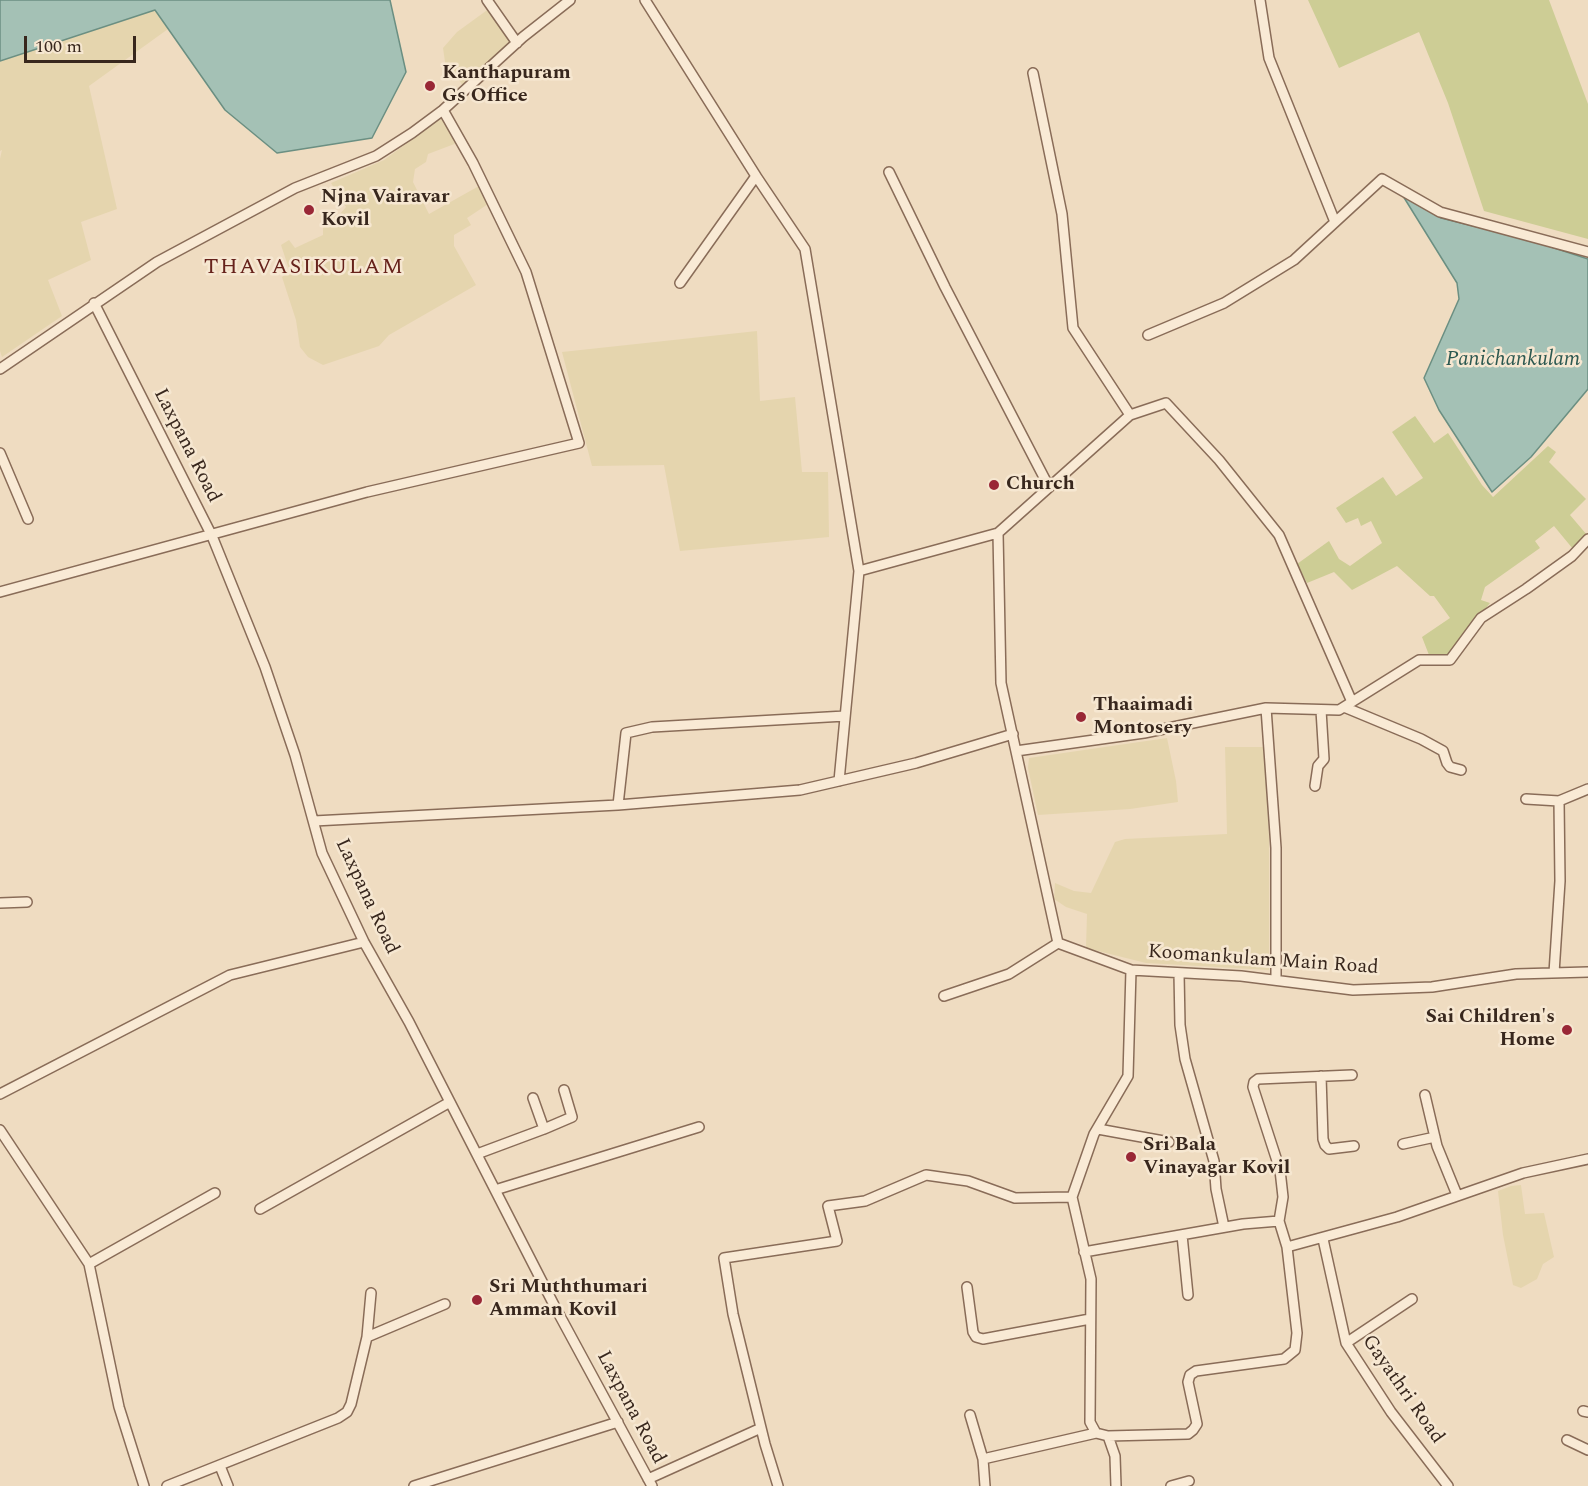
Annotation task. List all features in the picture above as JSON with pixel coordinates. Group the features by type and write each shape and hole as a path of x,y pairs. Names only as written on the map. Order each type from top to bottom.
{"street":[{"path":"487,0 517,43"},
{"path":"0,369 157,262 295,188 376,156 412,133 443,111 517,43 570,0"},
{"path":"645,0 805,249 859,571 839,781"},
{"path":"1260,0 1269,58 1335,222"},
{"path":"1033,73 1062,214 1073,328 1130,415"},
{"path":"0,592 367,492 579,443 526,272 473,163 443,111"},
{"path":"889,172 1049,488"},
{"path":"680,283 756,176"},
{"path":"1148,335 1234,297 1294,260 1382,179 1440,212 1588,252"},
{"name":"Laxpana Road","path":"94,303 212,536 265,667 295,755 322,853 364,942 409,1022 650,1483"},
{"path":"859,571 998,533 1130,415 1167,403 1219,460 1279,535 1348,705 1443,751 1450,767 1461,770"},
{"path":"0,453 28,519"},
{"path":"998,533 1001,683 1058,943"},
{"path":"1016,752 1144,734 1266,708 1339,710 1419,660 1450,660 1481,618 1572,556 1588,539"},
{"path":"1266,708 1276,848 1276,980"},
{"path":"1315,786 1317,766 1324,759 1321,710"},
{"path":"618,805 626,733 652,727 844,716"},
{"path":"314,821 618,805 800,790 916,763 1013,734"},
{"path":"1526,799 1559,801 1588,789"},
{"path":"1554,973 1560,880 1559,801"},
{"path":"0,903 27,902"},
{"path":"0,1094 230,975 364,942"},
{"path":"1058,943 1131,970"},
{"path":"944,996 1009,974 1058,943"},
{"name":"Koomankulam Main Road","path":"1072,1197 1098,1129 1128,1076 1131,970 1276,980 1353,990 1432,987 1515,974 1588,972"},
{"path":"1179,973 1180,1025 1185,1059 1214,1161 1216,1189 1224,1227"},
{"path":"983,1459 1096,1433 1108,1436 1188,1434 1197,1424 1188,1382 1190,1376 1196,1371 1284,1359 1295,1350 1297,1333 1287,1247 1279,1221 1283,1197 1280,1170 1253,1087 1254,1082 1258,1079 1352,1075"},
{"path":"1321,1076 1325,1145 1329,1149 1354,1146"},
{"path":"477,1154 572,1117 564,1089"},
{"path":"1425,1095 1445,1171 1457,1195"},
{"path":"533,1098 544,1129"},
{"path":"260,1209 450,1102"},
{"path":"495,1190 699,1127"},
{"path":"1098,1129 1169,1142"},
{"path":"0,1130 89,1264 119,1407 144,1486"},
{"path":"1403,1144 1435,1137"},
{"path":"1287,1247 1397,1217 1523,1173 1588,1159"},
{"path":"778,1486 733,1314 724,1258 837,1241 828,1206 866,1201 926,1175 968,1181 1015,1198 1072,1197 1091,1280 1090,1422 1096,1433"},
{"path":"89,1264 215,1193"},
{"path":"1084,1252 1224,1227 1279,1221"},
{"path":"1182,1235 1188,1295"},
{"name":"Gayathri Road","path":"1323,1239 1346,1343 1391,1412 1448,1486"},
{"path":"967,1287 973,1332 976,1337 983,1339 1090,1319"},
{"path":"167,1486 338,1418 347,1412 368,1337 371,1293"},
{"path":"1346,1343 1412,1299"},
{"path":"368,1337 445,1304"},
{"path":"970,1415 983,1459 985,1486"},
{"path":"414,1486 618,1422"},
{"path":"650,1483 761,1428"},
{"path":"1108,1436 1115,1456 1116,1486"},
{"path":"1567,1440 1588,1450"},
{"path":"220,1466 228,1486"},
{"path":"1171,1486 1188,1481"}],"shaded area":[{"path":"490,8 512,41 463,86 446,69 443,48 457,32"},
{"path":"155,10 168,29 89,86 117,209 81,222 91,260 48,280 62,316 2,357 0,351 0,159 2,150 0,151 0,61"},
{"path":"441,118 457,143 428,154 426,162 415,169 413,182 429,214 479,186 488,204 467,218 471,225 454,235 454,246 476,285 389,335 379,346 323,365 308,357 300,347 296,320 282,277 290,272 281,245 289,240 295,248 323,235 323,228 346,207 331,183 384,160"},
{"path":"757,331 760,401 795,397 802,472 828,472 829,537 680,551 664,465 592,466 562,352"},
{"path":"1167,738 1178,802 1130,809 1038,815 1028,768 1029,758"},
{"path":"1225,747 1264,747 1269,838 1269,970 1146,963 1086,948 1087,914 1066,907 1054,899 1055,883 1074,891 1091,893 1115,842 1125,839 1227,834"},
{"path":"1521,1185 1525,1214 1544,1213 1554,1257 1543,1264 1537,1279 1521,1288 1513,1285 1503,1235 1498,1191"}],"green space":[{"path":"1308,0 1549,0 1588,104 1588,239 1484,211 1448,103 1419,32 1339,68"},
{"path":"1415,416 1434,443 1448,433 1482,485 1493,497 1548,446 1556,452 1549,462 1586,499 1570,515 1587,535 1573,549 1554,526 1535,541 1540,548 1485,587 1481,600 1490,603 1448,656 1429,655 1422,637 1450,618 1434,596 1430,596 1397,566 1352,590 1334,572 1307,583 1297,564 1329,541 1339,559 1350,566 1382,543 1371,521 1361,526 1358,518 1346,523 1336,508 1383,477 1396,496 1423,478 1392,432"}],"water":[{"path":"0,0 390,0 406,72 372,138 277,153 225,110 155,10 0,61"},
{"name":"Panichankulam","path":"1403,196 1441,218 1530,240 1588,259 1588,389 1531,457 1492,492 1439,410 1424,378 1459,299 1457,283"}],"place":[{"name":"Kanthapuram Gs Office","path":"430,86"},
{"name":"Njna Vairavar Kovil","path":"309,210"},
{"name":"Church","path":"994,485"},
{"name":"Thaaimadi Montosery","path":"1081,717"},
{"name":"Sai Children's Home","path":"1567,1030"},
{"name":"Sri Bala Vinayagar Kovil","path":"1131,1157"},
{"name":"Sri Muththumari Amman Kovil","path":"477,1300"}],"district":[{"name":"THAVASIKULAM","path":"304,269"}]}
